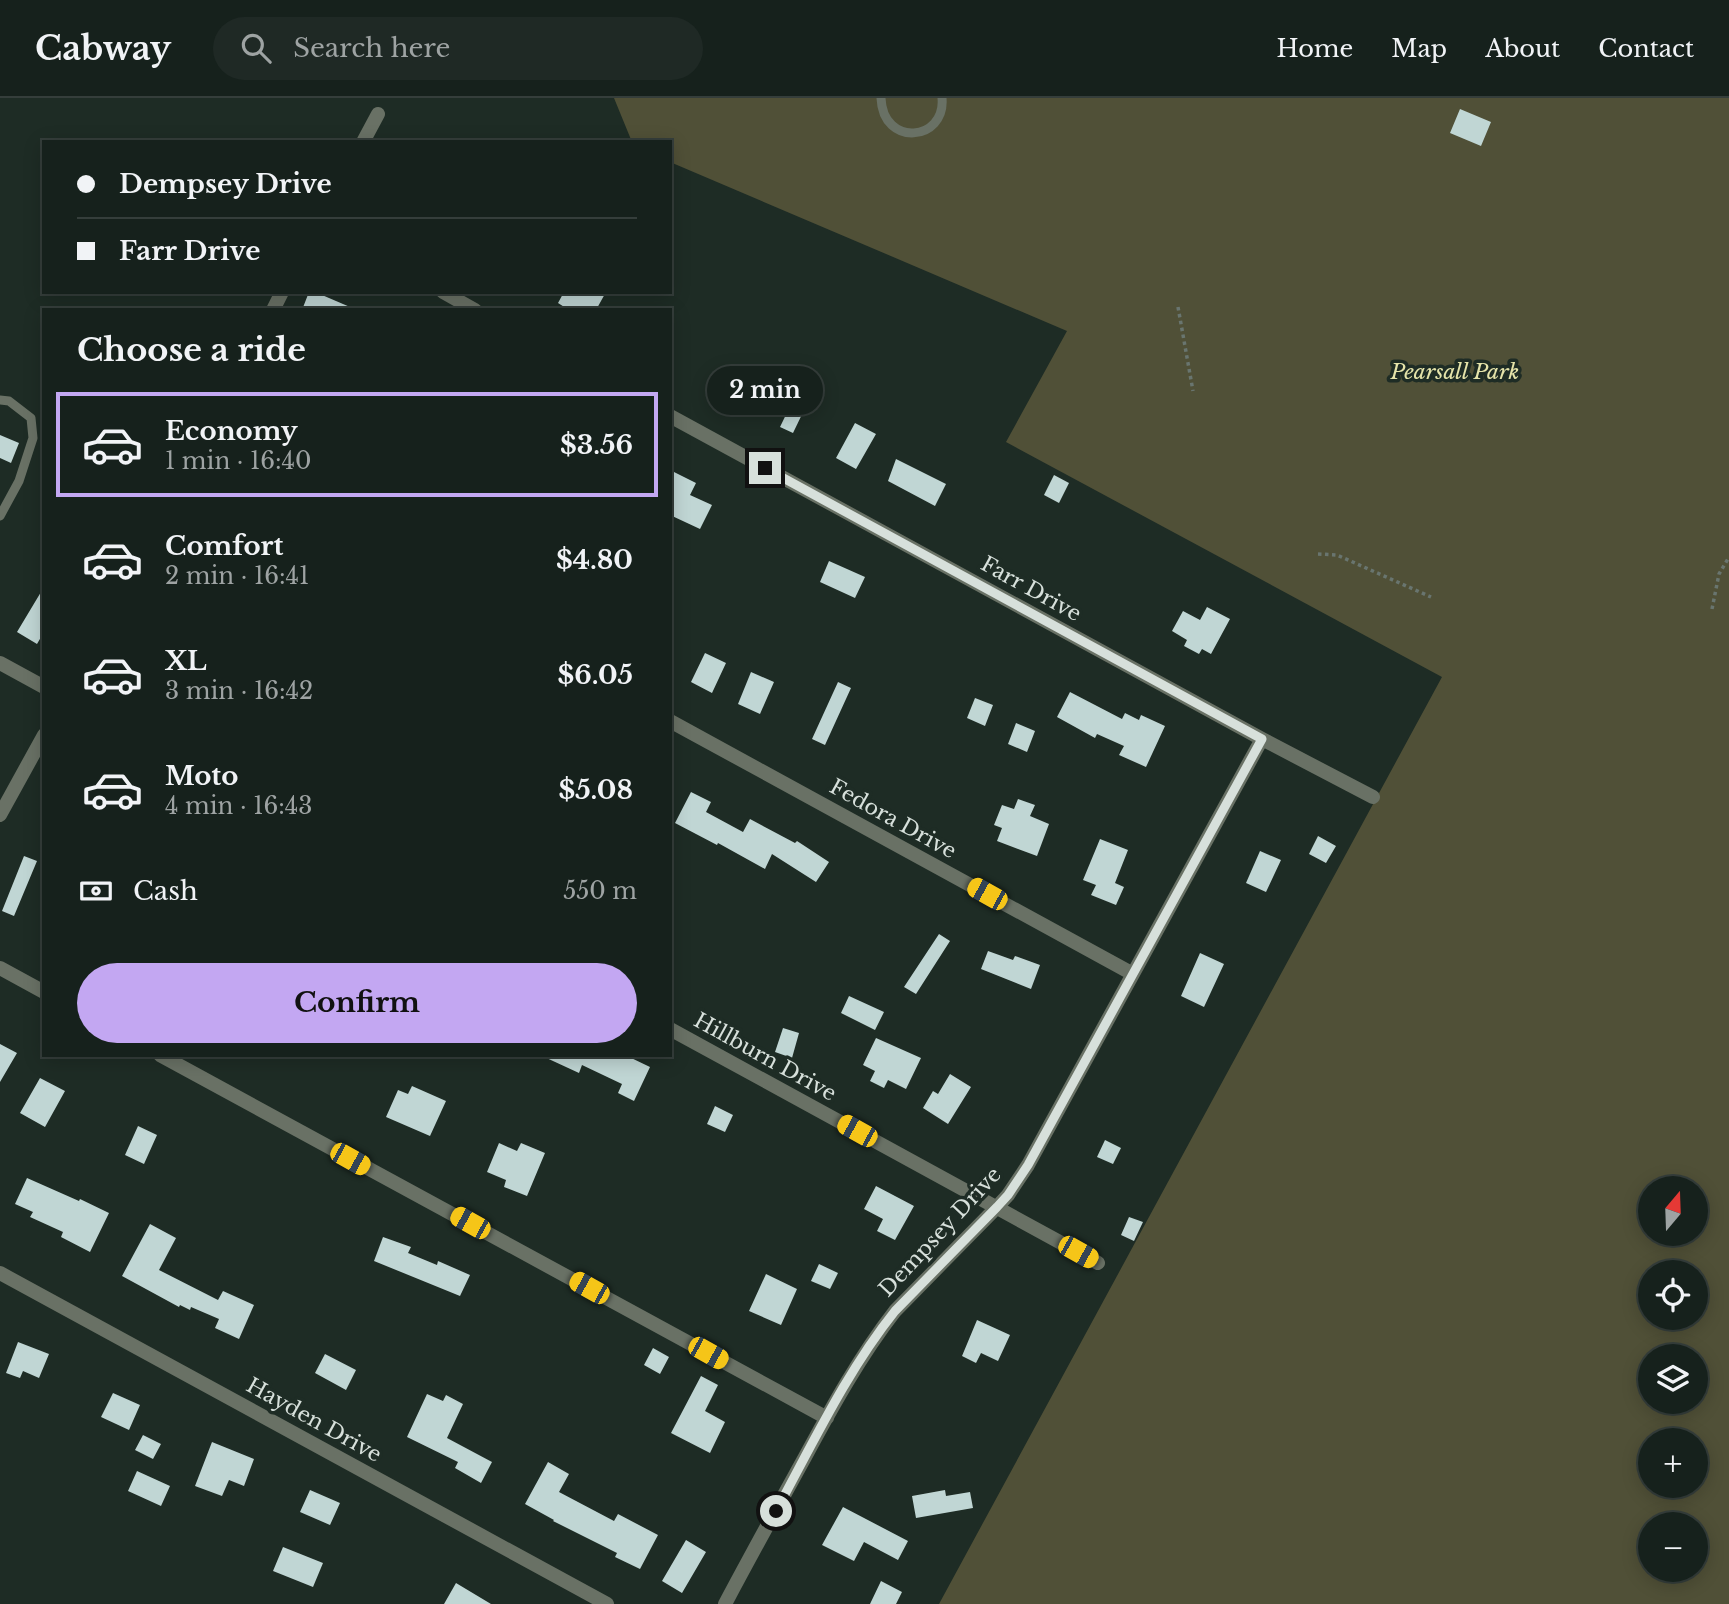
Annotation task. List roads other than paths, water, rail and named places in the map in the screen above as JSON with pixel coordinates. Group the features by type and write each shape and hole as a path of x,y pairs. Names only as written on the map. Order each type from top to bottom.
{"street":[{"path":"364,140 378,114"},
{"path":"447,294 471,308"},
{"name":"Farr Drive","path":"672,417 1373,797"},
{"path":"0,663 42,686"},
{"name":"Fedora Drive","path":"672,722 1133,974"},
{"path":"0,815 42,739"},
{"name":"Dempsey Drive","path":"725,1604 862,1357 895,1311 1008,1195 1028,1165 1262,739"},
{"path":"0,968 42,991"},
{"name":"Hillburn Drive","path":"672,1030 1098,1263"},
{"path":"164,1057 827,1418"},
{"name":"Hayden Drive","path":"0,1273 607,1604"}],"lane":[{"path":"881,98 882,111 887,122 908,134 931,127 939,117 943,106 942,98"},
{"path":"0,400 9,401 31,418 33,438 19,481 0,516"}],"park label":[{"name":"Pearsall Park","path":"1455,372"}]}
